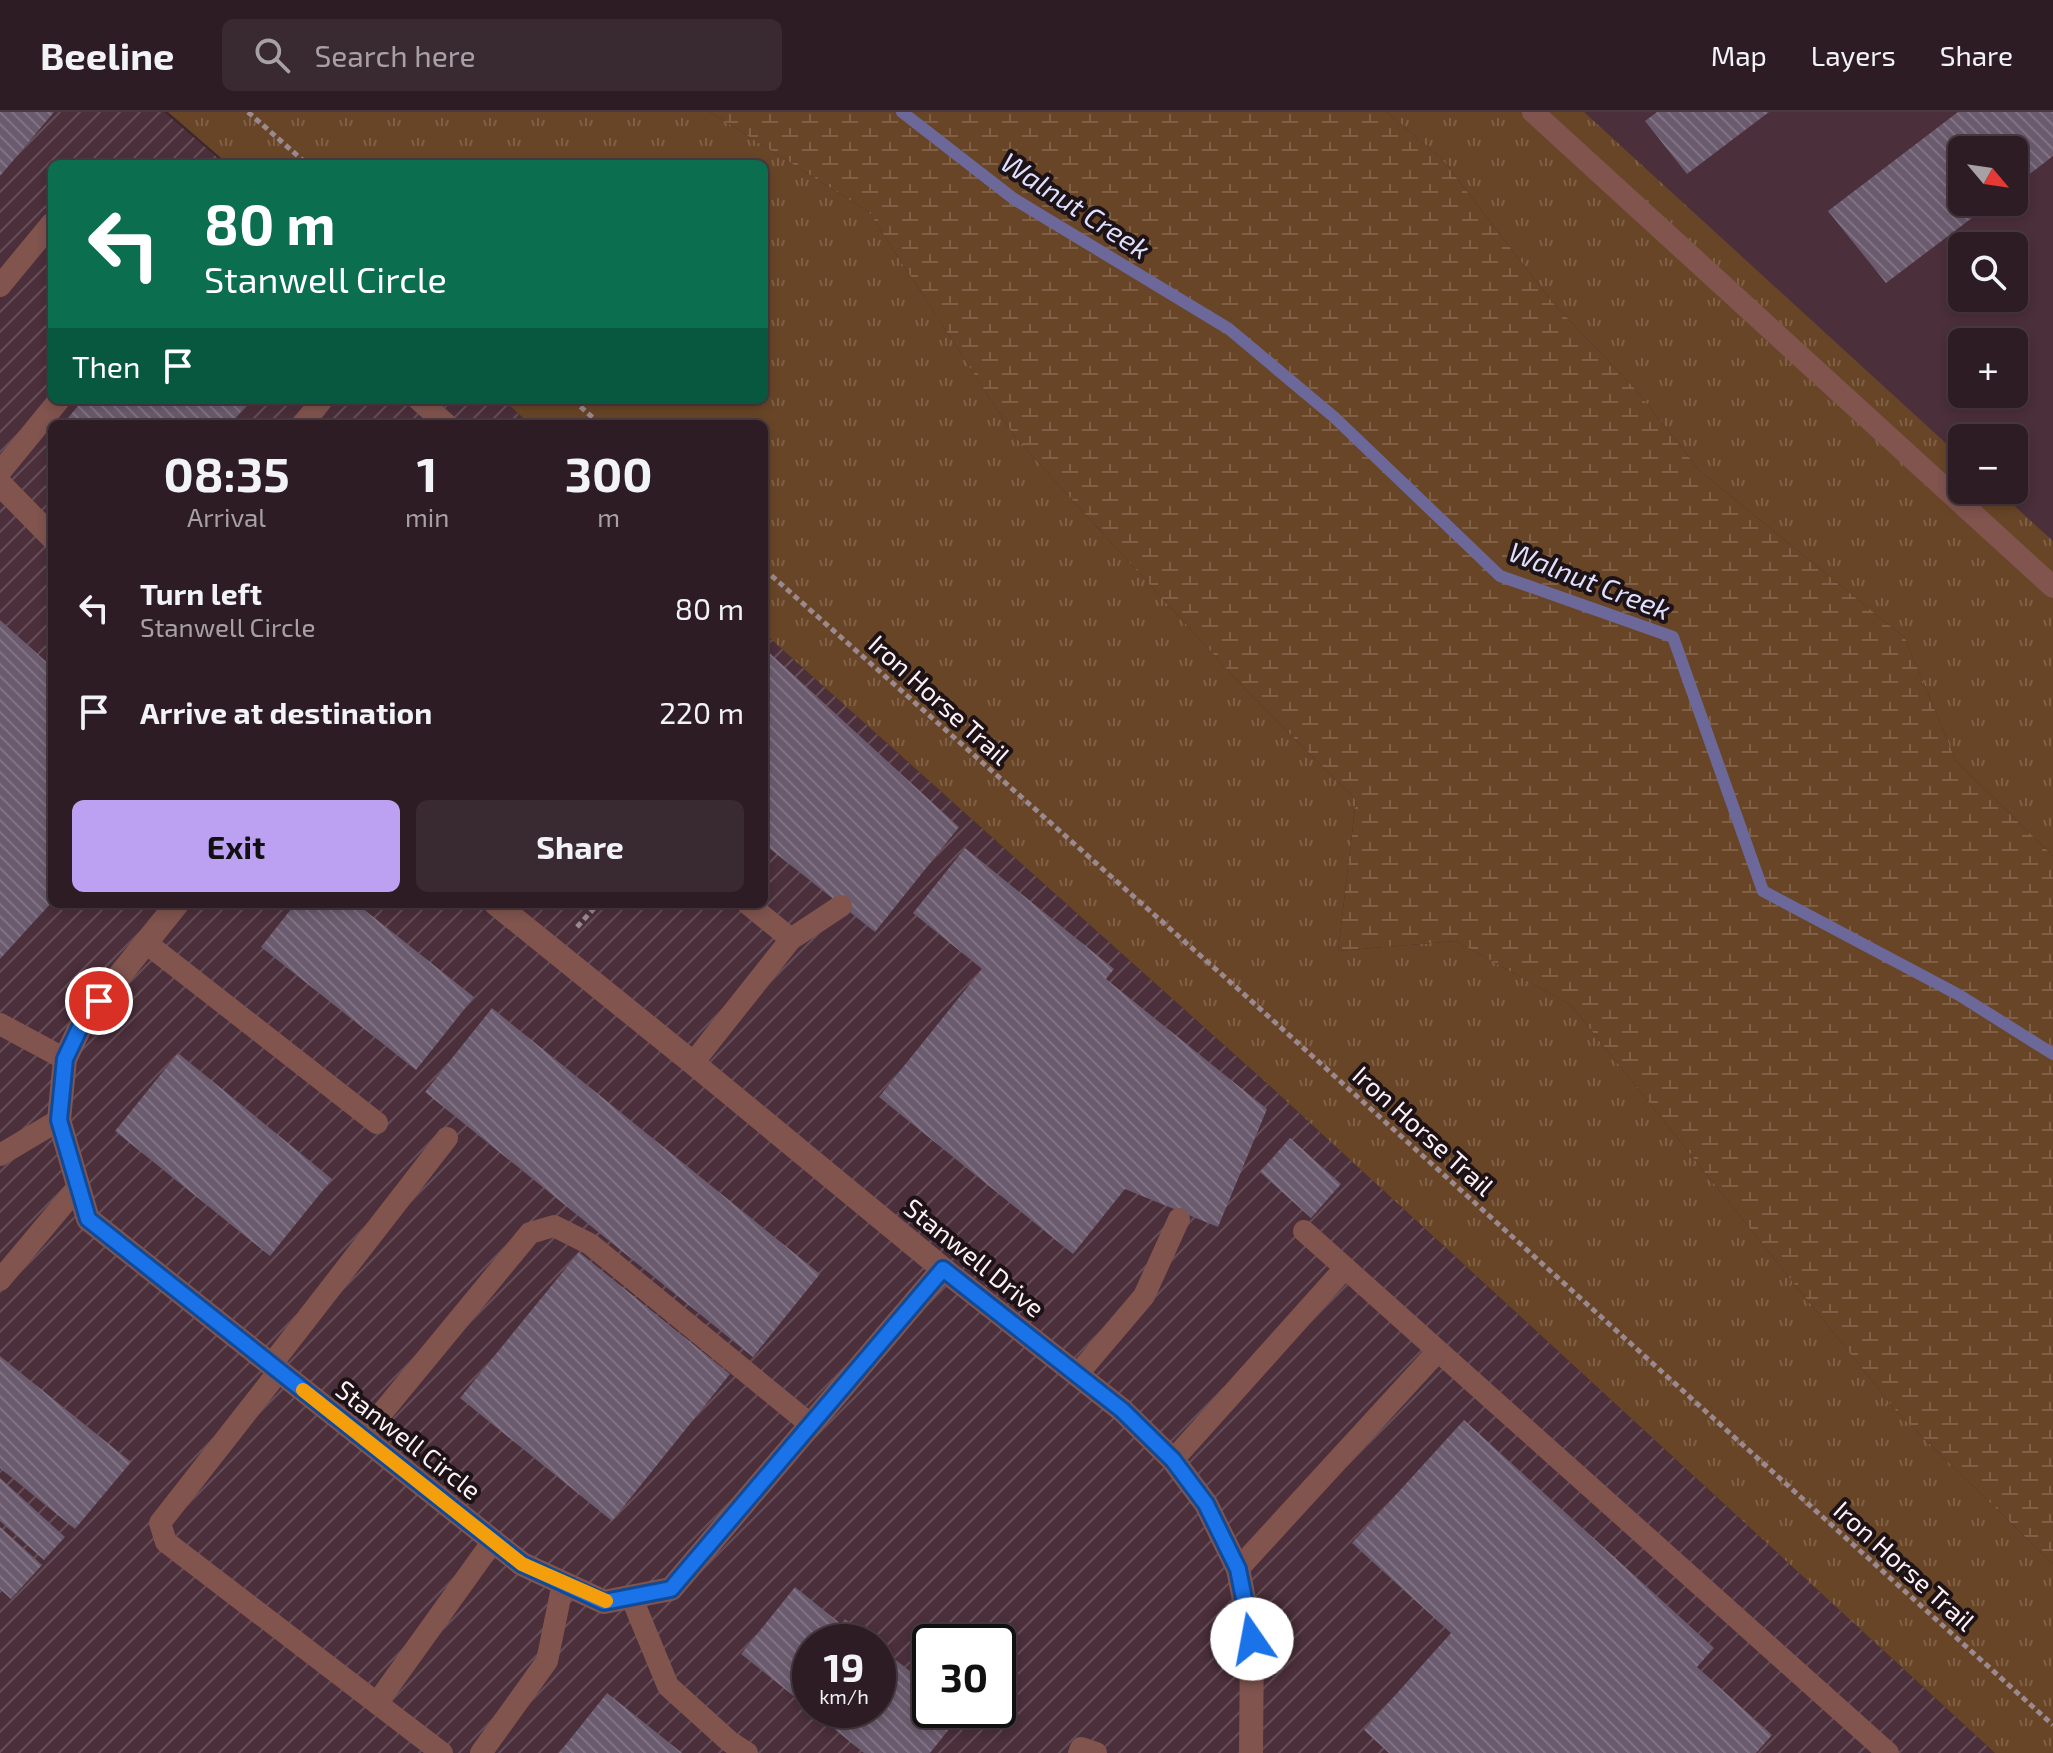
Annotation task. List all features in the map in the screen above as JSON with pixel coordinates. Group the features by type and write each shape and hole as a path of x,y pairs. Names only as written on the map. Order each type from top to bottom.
{"street":[{"path":"0,484 48,533"},
{"name":"Stanwell Circle","path":"174,908 83,1021 65,1059 59,1120 88,1219 522,1564 604,1602 671,1589 943,1269"},
{"name":"Stanwell Drive","path":"501,908 943,1269 1122,1410 1173,1460 1206,1504 1238,1569 1252,1639 1251,1753"}],"lane":[{"path":"1533,112 2053,587"},
{"path":"0,286 48,228"},
{"path":"0,472 56,404"},
{"path":"306,420 319,404"},
{"path":"424,404 442,420"},
{"path":"693,1063 791,939 841,906"},
{"path":"753,908 791,939"},
{"path":"145,942 377,1123"},
{"path":"0,1024 65,1059"},
{"path":"0,1155 59,1120"},
{"path":"442,1753 166,1542 160,1523 447,1138"},
{"path":"0,1280 78,1187"},
{"path":"1077,1375 1144,1296 1179,1219"},
{"path":"362,1437 530,1233 554,1226 590,1244 811,1425"},
{"path":"1304,1231 1873,1748"},
{"path":"1173,1460 1345,1268"},
{"path":"1238,1569 1437,1352"},
{"path":"377,1703 493,1541"},
{"path":"481,1753 547,1661 563,1583"},
{"path":"631,1596 668,1686 730,1742 747,1753"},
{"path":"1079,1753 1081,1748 1096,1753"}],"path":[{"path":"248,112 302,160"},
{"path":"578,404 596,420"},
{"name":"Iron Horse Trail","path":"768,573 1237,988 2053,1725"}],"shaded area":[{"path":"0,112 164,112 220,160 48,160 48,404 507,404 525,420 48,420 48,908 768,908 768,637 1271,1087 1995,1753 0,1753"},
{"path":"1567,112 2053,112 2053,553 1999,504 2028,504 2028,424 1948,424 1948,457"}],"green space":[{"path":"168,112 710,112 869,212 1015,437 1247,691 1356,800 1338,951 1456,941 1571,1005 1897,1412 2053,1564 2053,1753 1995,1753 1271,1087 768,637 768,420 526,420 508,404 768,404 768,160 223,160"},
{"path":"710,112 1387,112 1442,159 1552,302 1636,390 1700,471 1905,638 1956,761 2053,856 2053,1564 1897,1412 1571,1005 1456,941 1338,951 1356,800 1247,691 1015,437 869,212"},
{"path":"1387,112 1584,112 1948,445 1948,504 2012,504 2053,541 2053,856 1956,761 1905,638 1700,471 1636,390 1552,302 1442,159"}],"building":[{"path":"0,112 54,112 0,176"},
{"path":"1657,112 1769,112 1687,174 1645,121"},
{"path":"1958,112 2053,112 2053,156 2028,175 2028,136 1948,136 1948,216 1975,216 1953,232 1948,232 1948,236 1886,283 1828,211"},
{"path":"80,404 247,404 234,420 67,419"},
{"path":"0,620 48,663 48,906 0,959"},
{"path":"768,652 959,827 875,932 768,847"},
{"path":"965,848 1114,969 1106,979 1267,1109 1218,1227 1125,1189 1073,1254 879,1097 982,969 913,913"},
{"path":"292,908 362,908 474,997 416,1070 261,947"},
{"path":"492,1008 820,1274 753,1357 425,1092"},
{"path":"178,1053 332,1179 270,1256 115,1131"},
{"path":"1290,1138 1341,1184 1311,1218 1260,1172"},
{"path":"579,1252 730,1374 612,1521 460,1398"},
{"path":"0,1356 131,1462 75,1529 0,1468"},
{"path":"1464,1420 1714,1648 1697,1667 1772,1735 1756,1753 1389,1753 1364,1730 1451,1633 1352,1543"},
{"path":"0,1478 65,1537 44,1560 0,1521"},
{"path":"0,1527 42,1565 11,1599 0,1589"},
{"path":"795,1587 841,1624 792,1624 792,1695 741,1654"},
{"path":"896,1660 912,1673 912,1728 950,1728 930,1753 864,1753 833,1728 896,1728"},
{"path":"607,1693 682,1753 559,1753"}],"waterway":[{"name":"Walnut Creek","path":"902,112 1014,199 1229,329 1334,417 1500,576 1673,637 1763,891 1959,995 2053,1054"}],"slow traffic":[{"path":"303,1390 522,1564 606,1601"}],"route":[{"path":"99,1001 83,1021 65,1059 59,1120 88,1219 522,1564 604,1602 671,1589 943,1269 1122,1410 1173,1460 1206,1504 1238,1569 1252,1639"}]}
